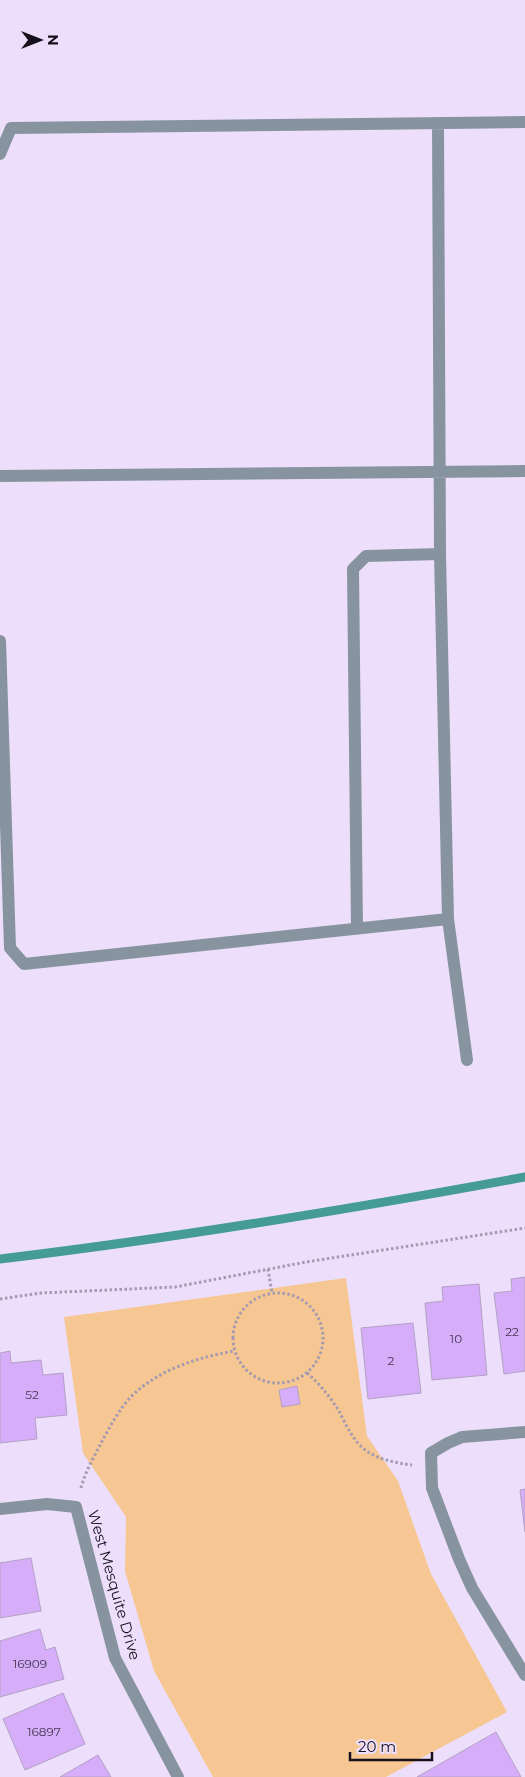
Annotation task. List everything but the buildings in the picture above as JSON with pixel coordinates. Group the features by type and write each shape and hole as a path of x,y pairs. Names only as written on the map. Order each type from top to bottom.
{"street":[{"path":"0,154 11,128 525,122"},
{"path":"438,123 440,554 448,919 467,1060"},
{"path":"0,476 525,471"},
{"path":"357,928 353,569 366,556 440,554"},
{"path":"0,641 10,948 24,964 448,919"},
{"path":"525,1432 462,1437 448,1442 431,1453 432,1488 459,1559 472,1588 525,1676"},
{"path":"0,1509 46,1504 76,1507"},
{"name":"West Mesquite Drive","path":"76,1507 115,1658 178,1777"}],"path":[{"path":"0,1299 40,1294 175,1286 268,1269 525,1228"},
{"path":"268,1269 272,1294"},
{"path":"279,1292 294,1295 306,1302 316,1312 322,1325 324,1340 321,1354 307,1373 291,1382 277,1384 263,1382 250,1374 240,1364 234,1351 233,1337 235,1323 242,1310 252,1300 265,1294 272,1294 279,1292"},
{"path":"76,1507 84,1475 120,1411 136,1392 158,1376 190,1362 234,1351"},
{"path":"307,1373 328,1393 347,1428 366,1451 376,1457 394,1462 431,1468"}],"shaded area":[{"path":"346,1278 367,1436 398,1481 431,1574 507,1712 386,1777 213,1777 154,1671 125,1571 126,1517 83,1453 64,1317"}],"waterway":[{"path":"0,1259 132,1242 263,1222 525,1177"}]}
